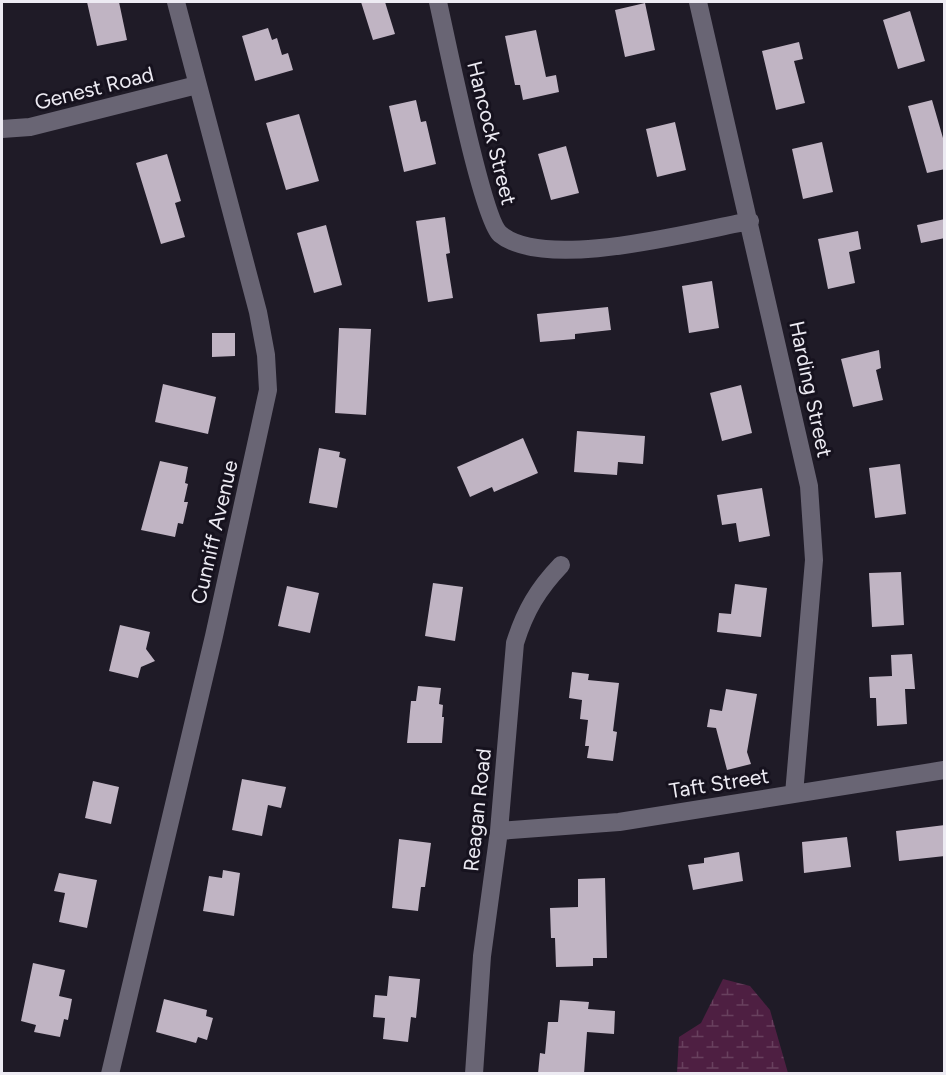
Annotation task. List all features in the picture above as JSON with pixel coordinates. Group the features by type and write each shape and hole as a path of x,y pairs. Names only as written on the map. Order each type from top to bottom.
{"street":[{"name":"Cunniff Avenue","path":"110,1074 211,647 268,390 266,355 258,312 176,2"},
{"name":"Hancock Street","path":"438,2 481,188 491,222 500,234 514,241 558,250 606,249 750,221"},
{"name":"Harding Street","path":"698,2 809,486 814,560 794,794"},
{"name":"Genest Road","path":"2,129 30,127 197,85"},
{"name":"Reagan Road","path":"474,1074 482,956 499,831 515,643 536,593 561,565"},
{"name":"Taft Street","path":"499,831 619,822 945,770"}],"green space":[{"path":"723,979 750,986 770,1010 788,1073 677,1073 679,1037 701,1023"}],"building":[{"path":"87,2 119,2 127,40 97,46"},
{"path":"361,2 385,2 395,34 373,40"},
{"path":"645,3 655,50 625,57 615,10"},
{"path":"910,11 925,61 898,69 883,20"},
{"path":"268,28 272,40 277,38 282,55 288,53 293,70 255,81 242,36"},
{"path":"536,30 546,77 556,75 559,92 523,100 520,85 515,85 505,36"},
{"path":"799,42 803,59 794,61 805,103 776,110 762,51"},
{"path":"416,100 421,122 426,121 436,164 404,172 389,106"},
{"path":"932,100 945,145 945,169 927,173 908,106"},
{"path":"299,114 319,181 286,190 266,123"},
{"path":"675,122 686,170 657,177 646,129"},
{"path":"822,142 833,192 803,199 792,149"},
{"path":"566,146 579,193 551,200 538,154"},
{"path":"167,154 181,201 175,203 185,237 161,244 136,163"},
{"path":"445,217 450,253 446,254 453,298 428,302 416,221"},
{"path":"945,219 945,238 921,243 917,225"},
{"path":"326,225 342,285 314,293 297,233"},
{"path":"858,231 861,249 849,252 855,283 828,289 818,239"},
{"path":"712,281 719,328 689,333 682,286"},
{"path":"608,307 611,330 575,334 575,339 540,342 537,314"},
{"path":"339,328 371,329 366,415 335,413"},
{"path":"212,333 235,333 235,356 212,357"},
{"path":"879,350 881,368 876,370 883,400 853,407 841,359"},
{"path":"163,384 216,397 208,434 155,422"},
{"path":"741,385 752,433 722,441 710,393"},
{"path":"577,431 645,436 643,464 618,462 617,475 574,472"},
{"path":"523,438 538,473 494,492 492,487 470,497 457,467"},
{"path":"319,448 340,452 339,457 346,459 337,508 309,503"},
{"path":"160,461 188,467 185,483 188,484 184,502 188,502 183,524 178,523 175,537 141,530"},
{"path":"900,464 906,514 875,518 869,468"},
{"path":"762,488 770,536 739,542 736,523 722,525 717,495"},
{"path":"901,572 904,625 872,627 869,573"},
{"path":"433,583 463,587 455,641 425,636"},
{"path":"735,584 767,588 761,637 717,632 719,613 731,614"},
{"path":"287,586 319,593 310,633 278,626"},
{"path":"120,625 150,632 146,649 155,661 141,667 138,678 109,671"},
{"path":"912,654 915,689 905,689 907,724 877,726 876,698 870,698 869,677 892,676 891,655"},
{"path":"572,672 589,674 588,680 619,683 613,731 617,732 613,761 587,758 589,746 585,746 588,720 580,719 582,700 569,698"},
{"path":"418,686 441,688 439,704 443,705 442,717 444,717 442,743 407,743 411,701 416,701"},
{"path":"726,689 757,694 747,752 751,764 727,770 716,728 707,727 710,709 722,711"},
{"path":"242,779 286,787 281,808 268,805 262,836 232,830"},
{"path":"93,781 119,787 111,824 85,818"},
{"path":"945,825 945,856 899,861 896,831"},
{"path":"847,837 851,867 804,873 802,842"},
{"path":"399,839 431,843 425,887 421,887 418,911 392,908"},
{"path":"739,852 743,881 693,890 688,865 704,863 704,858"},
{"path":"223,870 240,873 234,916 203,911 209,876 222,878"},
{"path":"59,873 97,880 87,928 59,922 65,893 54,891"},
{"path":"605,878 607,958 593,958 593,966 556,967 555,938 551,938 550,908 578,907 578,879"},
{"path":"33,963 65,970 59,996 72,999 68,1020 64,1019 60,1037 34,1032 36,1025 21,1021"},
{"path":"389,976 420,979 416,1018 411,1017 408,1042 383,1039 385,1018 373,1017 375,995 387,996"},
{"path":"164,999 207,1010 206,1016 213,1018 207,1040 198,1037 196,1043 156,1032"},
{"path":"560,1000 589,1002 588,1009 615,1011 614,1034 587,1032 584,1074 538,1074 540,1053 545,1054 548,1022 558,1022"}]}
